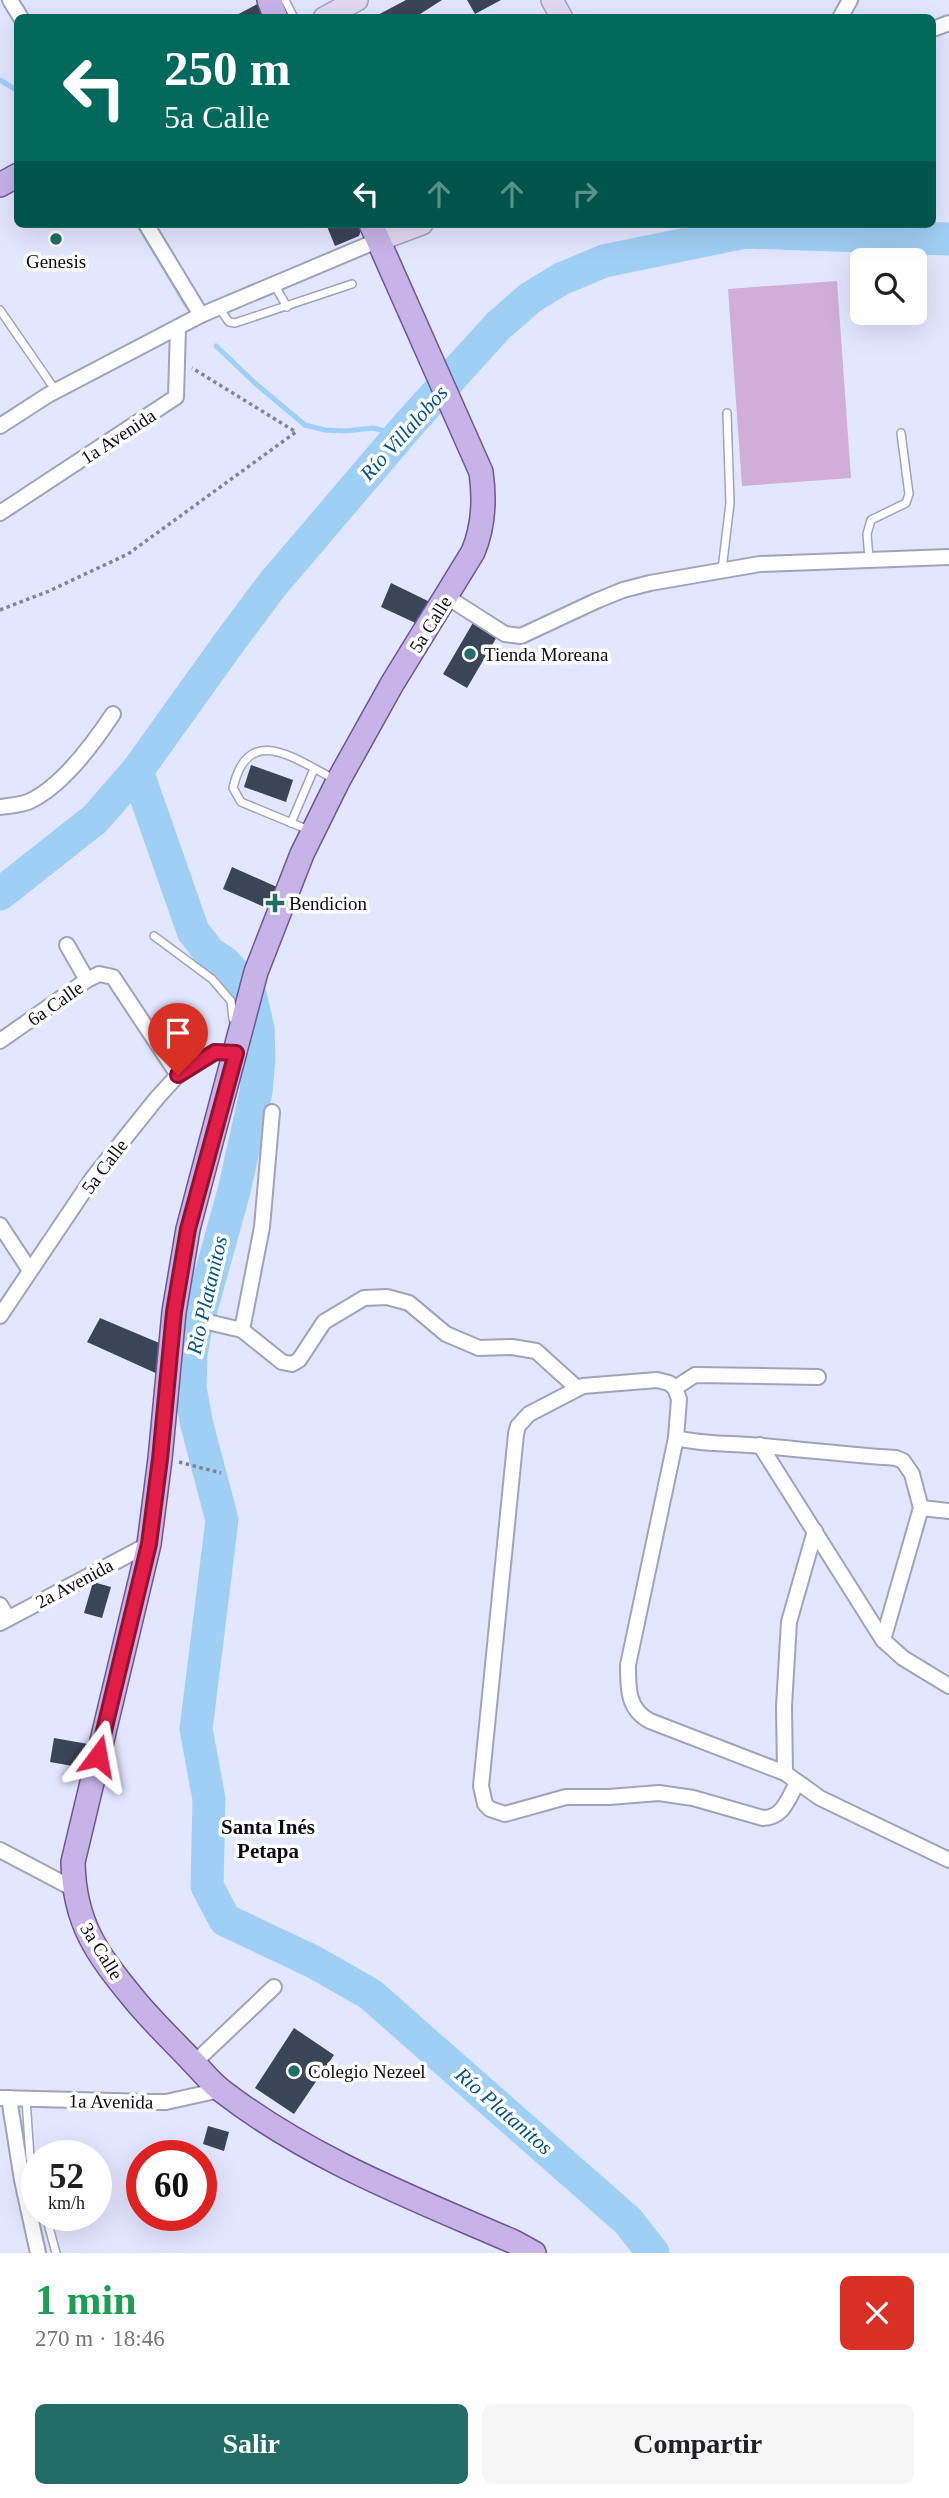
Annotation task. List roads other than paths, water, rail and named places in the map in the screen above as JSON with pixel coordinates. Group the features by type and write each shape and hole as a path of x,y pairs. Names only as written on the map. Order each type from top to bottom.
{"main road":[{"path":"330,14 350,2"},
{"path":"375,232 398,228"},
{"name":"5a Calle","path":"245,1020 256,972 313,832 392,684 447,597 481,533 483,489 475,456 375,232"},
{"name":"3a Calle","path":"245,1020 188,1229 174,1312 149,1544 73,1862 74,1889 79,1914 86,1931 116,1977 148,2016 220,2090 285,2135 354,2173 534,2253"}],"street":[{"path":"148,228 201,315"},
{"path":"0,426 56,391 201,315 274,284 375,232"},
{"name":"1a Avenida","path":"0,513 178,396 178,327"},
{"path":"447,597 505,634 521,636 623,590 722,571 760,564 949,557"},
{"path":"0,807 28,802 47,789 82,759 113,714"},
{"path":"67,945 87,979"},
{"name":"6a Calle","path":"0,1041 87,979 99,975 113,978 178,1075"},
{"name":"5a Calle","path":"0,1316 29,1269 92,1179 178,1075 215,1052 236,1053"},
{"path":"242,1330 262,1227 272,1112"},
{"path":"0,1225 29,1269"},
{"path":"212,1323 242,1330 282,1362 292,1364 299,1360 324,1322 363,1298 387,1297 409,1303 446,1334 479,1348 512,1347 536,1350 577,1388"},
{"path":"675,1388 695,1376 818,1377"},
{"path":"797,1783 782,1811 773,1818 763,1818 693,1798 659,1793 565,1797 505,1814 490,1809 485,1804 481,1786 516,1434 518,1426 529,1414 583,1386 657,1380 669,1383 675,1388 679,1399 676,1438 628,1665 630,1698 637,1713 650,1721 785,1773 820,1798 949,1860"},
{"path":"676,1438 697,1443 760,1445 816,1453 896,1458 903,1461 912,1474 921,1508 883,1640"},
{"path":"760,1445 883,1640 903,1658 949,1686"},
{"path":"921,1508 949,1511"},
{"path":"785,1773 784,1706 789,1622 815,1531"},
{"name":"2a Avenida","path":"4,1621 149,1544"},
{"path":"0,1605 4,1621"},
{"path":"0,1850 74,1889"},
{"path":"194,2063 274,1987"},
{"name":"1a Avenida","path":"4,2098 151,2102 220,2090"},
{"path":"4,2098 38,2253"}],"lane":[{"path":"274,284 286,307"},
{"path":"219,307 229,322 235,323 352,284"},
{"path":"0,310 56,391"},
{"path":"722,571 730,503 727,413"},
{"path":"869,560 867,534 871,520 906,503 909,494 901,433"},
{"path":"313,832 241,802 233,788 237,771 245,757 259,750 272,751 295,759 338,781"},
{"path":"291,823 314,769"},
{"path":"154,936 212,979 231,1002 233,1019 245,1020"},
{"path":"26,2099 29,2140"},
{"path":"50,2231 56,2253"}],"waterway":[{"path":"0,80 14,89"},
{"path":"140,228 187,306"},
{"name":"Río Villalobos","path":"0,894 95,819 137,771 272,585 410,423 498,326 530,298 561,279 604,261 745,232 949,239"},
{"path":"216,346 305,425 346,431 373,428 400,435"},
{"name":"Rio Platanitos","path":"137,771 193,931 210,953 225,963 249,990 258,1028 256,1092 234,1191 195,1331 191,1356 190,1388 222,1520 196,1729 209,1799 207,1886 225,1920 312,1961 370,1994 628,2221 653,2253"}],"place":[{"name":"Genesis","path":"56,239"},
{"name":"Tienda Moreana","path":"470,654"},
{"name":"Bendicion","path":"275,903"},
{"name":"Colegio Nezeel","path":"294,2071"}],"district":[{"name":"Santa Inés Petapa","path":"268,1839"}],"water label":[{"name":"Río Platanitos","path":"504,2111"}]}
